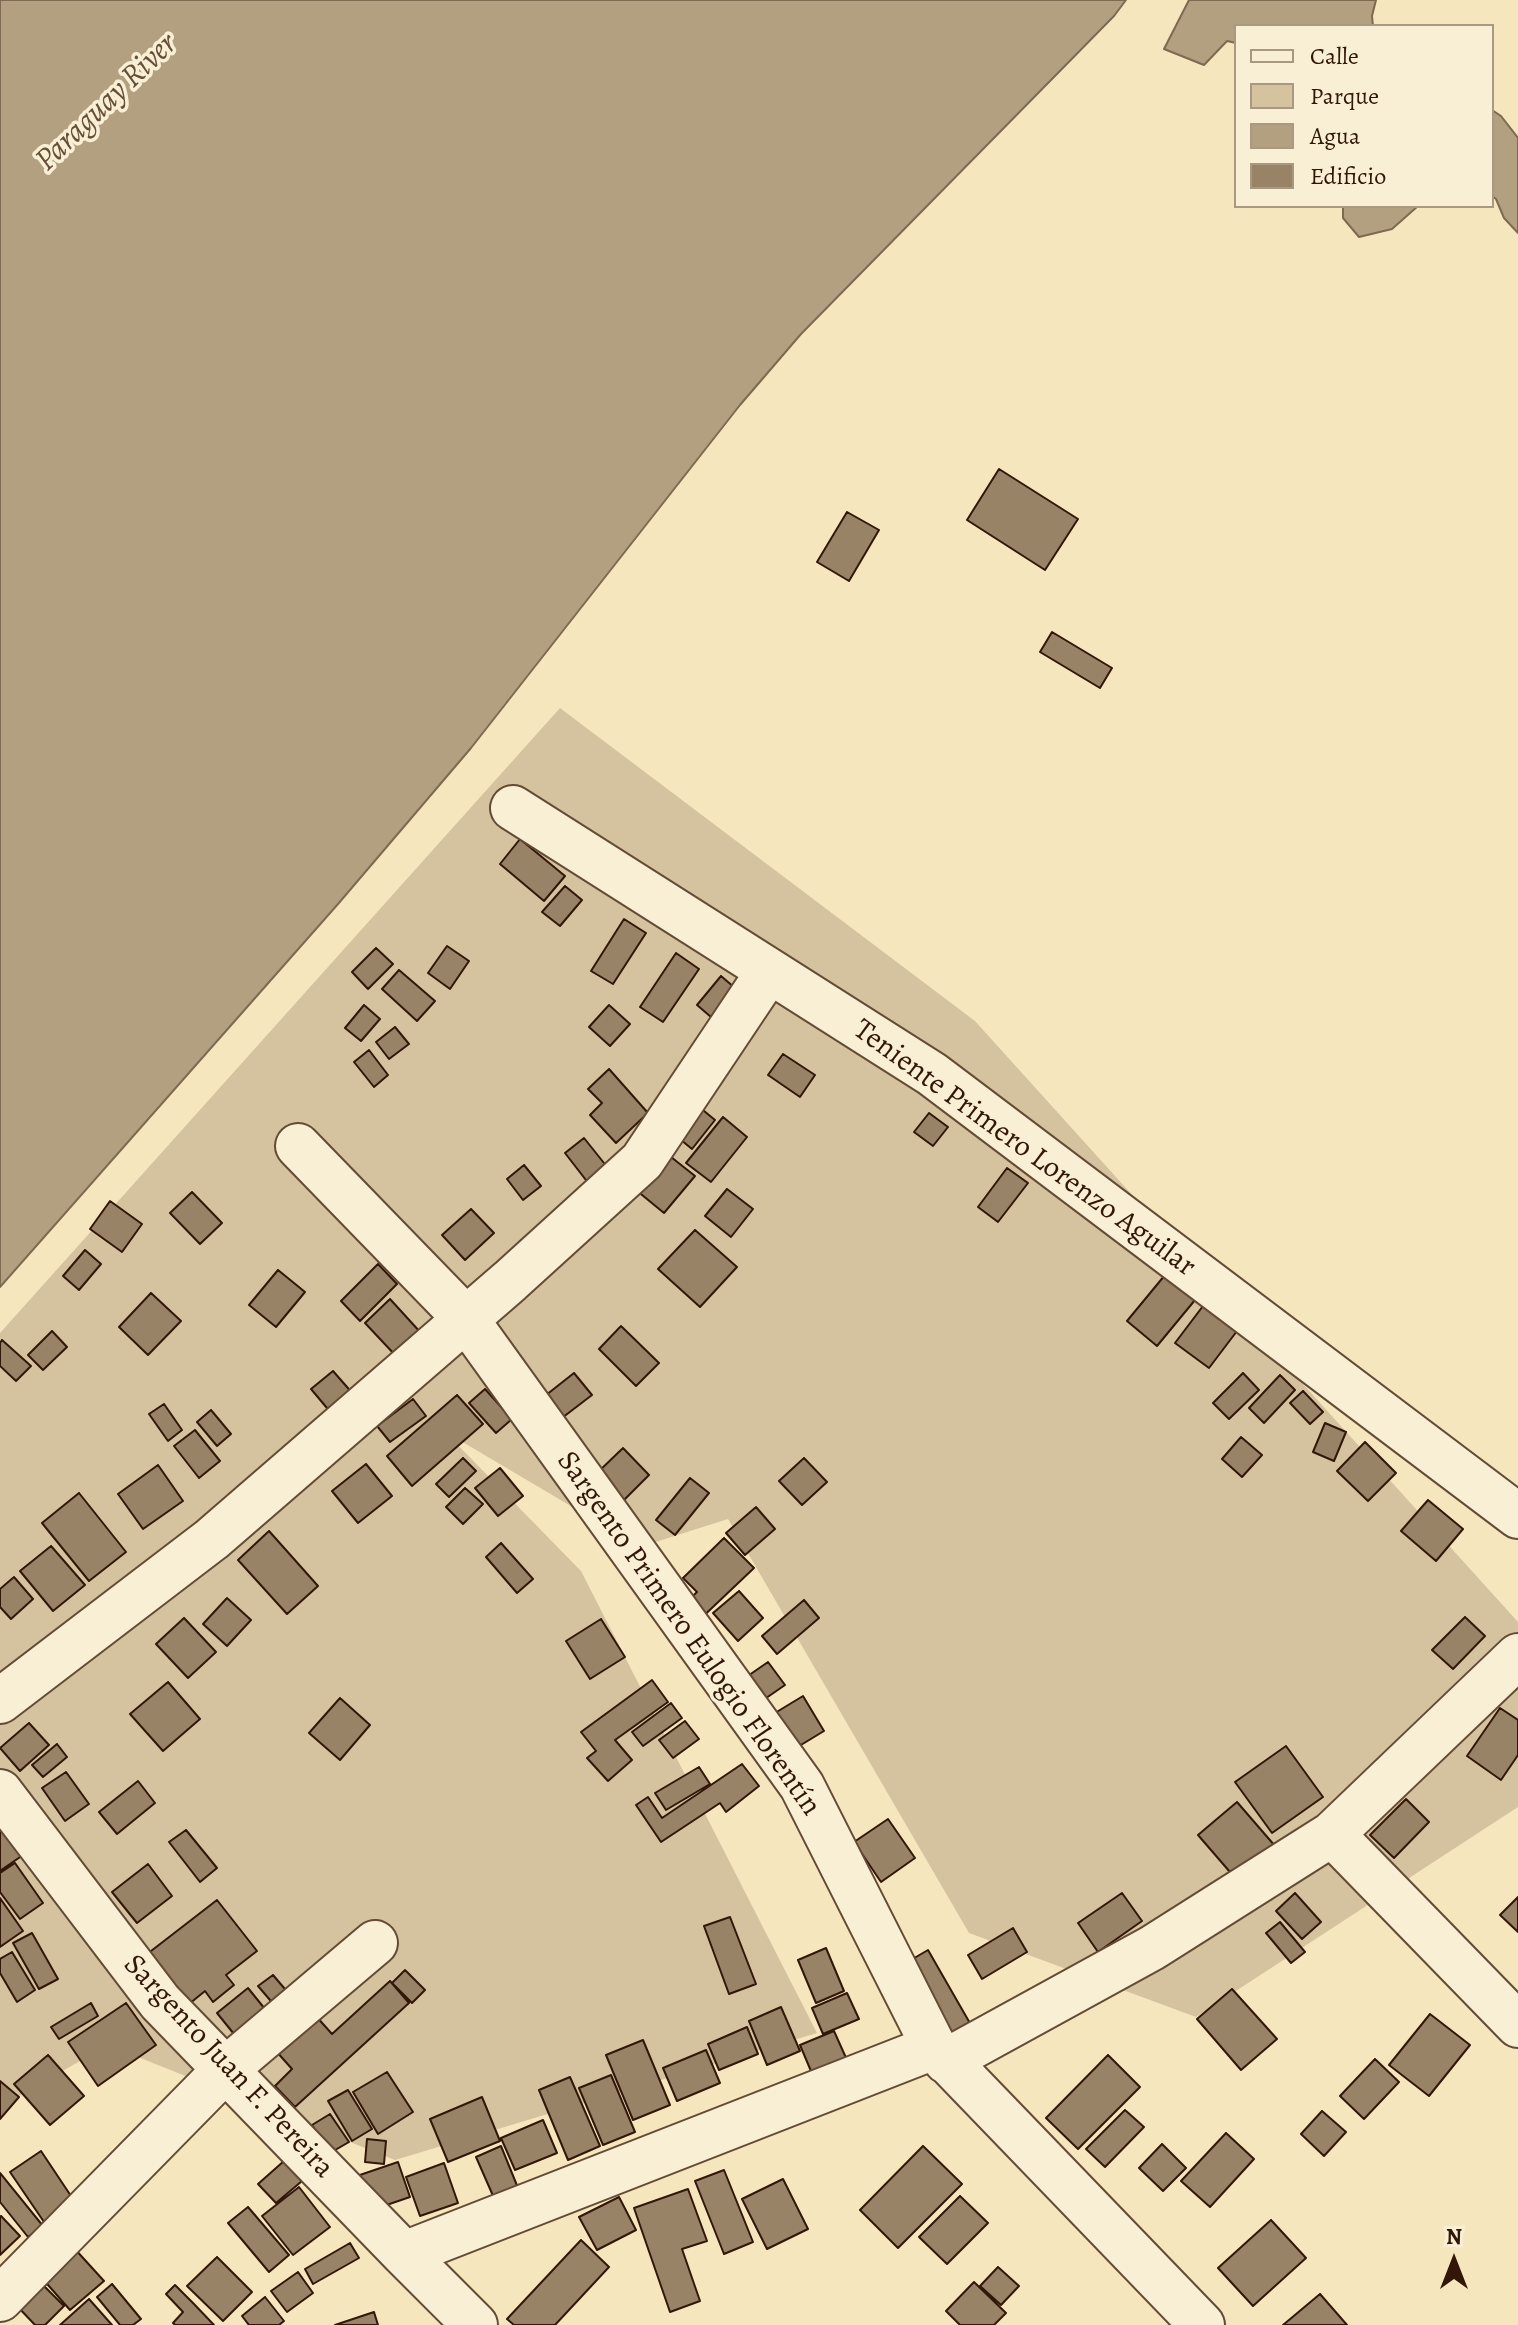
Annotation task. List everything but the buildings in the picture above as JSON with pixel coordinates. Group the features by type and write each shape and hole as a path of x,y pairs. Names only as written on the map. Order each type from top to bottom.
{"street":[{"name":"Teniente Primero Lorenzo Aguilar","path":"513,808 932,1074 1518,1516"},
{"path":"0,1701 212,1539 466,1319 642,1161 769,971"},
{"name":"Sargento Primero Eulogio Florentín","path":"298,1146 466,1319 802,1786 940,2054 1202,2325"},
{"path":"404,2254 940,2054 1152,1948 1332,1834 1518,1656"},
{"name":"Sargento Juan F. Pereira","path":"0,1792 160,2002 475,2325"},
{"path":"1332,1834 1518,2025"},
{"path":"0,2299 226,2069 375,1943"},
{"path":"0,2314 17,2325"}],"green space":[{"path":"560,708 975,1021 1518,1622 1518,1807 1196,2017 969,1933 728,1519 640,1547 444,1431 581,1571 817,2033 395,2160 108,2045 0,2107 0,1333"}],"water":[{"name":"Paraguay River","path":"0,0 1126,0 1114,16 801,334 740,405 471,748 338,904 0,1287"},
{"path":"1189,0 1376,0 1373,24 1234,24 1234,43 1227,41 1204,65 1164,49"},
{"path":"1494,111 1518,138 1518,233 1504,218 1496,199"},
{"path":"1343,208 1416,208 1392,229 1359,237 1343,218"}]}
